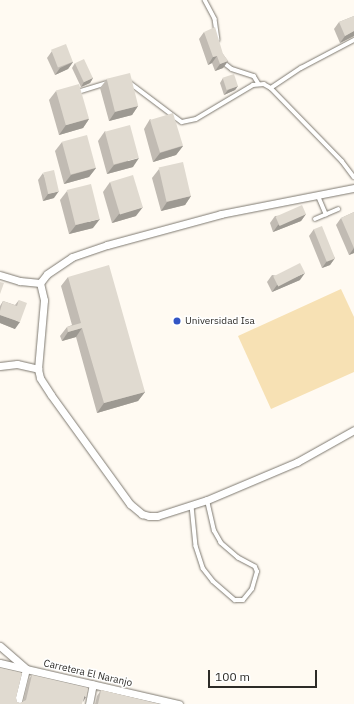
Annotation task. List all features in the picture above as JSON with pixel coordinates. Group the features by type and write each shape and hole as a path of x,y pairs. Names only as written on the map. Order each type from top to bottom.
{"street":[{"path":"40,283 47,274 59,265 93,249 221,214 354,188"},
{"path":"0,275 20,281 40,283"},
{"path":"40,283 44,300 38,369 40,378 135,509 149,516 156,516 192,506 207,500 297,462 354,430"},
{"path":"0,366 18,364 38,369"},
{"name":"Carretera El Naranjo","path":"0,646 26,669 93,684 159,702 179,704"},
{"path":"0,663 26,669 17,704"},
{"path":"89,704 93,684"}],"lane":[{"path":"206,0 215,19 218,42"},
{"path":"271,88 301,68 354,40"},
{"path":"221,60 225,66 254,76 259,84"},
{"path":"124,79 182,122 196,120 254,85 259,84 271,88 342,161 354,177"},
{"path":"81,91 111,82"},
{"path":"318,194 326,214"},
{"path":"315,219 338,209"},
{"path":"192,506 196,546 203,568 234,600 243,600 252,589 257,572 255,567 233,554 221,543 214,531 207,500"}],"shaded area":[{"path":"341,289 354,317 354,372 271,409 238,336"}],"building":[{"path":"354,16 354,31 345,36 339,22"},
{"path":"215,27 223,54 228,61 220,64 217,56 213,57 204,32"},
{"path":"66,44 73,62 58,67 51,50"},
{"path":"84,59 93,78 84,82 75,63"},
{"path":"130,73 138,106 115,112 107,79"},
{"path":"234,74 238,86 227,90 223,78"},
{"path":"79,84 89,119 66,125 56,91"},
{"path":"173,113 183,146 160,153 150,120"},
{"path":"130,125 139,158 114,165 105,132"},
{"path":"87,135 96,168 71,175 62,142"},
{"path":"183,162 191,196 167,202 159,168"},
{"path":"54,170 59,191 48,194 43,172"},
{"path":"133,175 143,208 120,215 110,182"},
{"path":"91,184 100,219 75,225 67,190"},
{"path":"302,205 306,214 280,226 276,217"},
{"path":"354,212 354,248 341,218"},
{"path":"322,226 335,258 327,262 314,229"},
{"path":"300,263 305,273 278,286 273,277"},
{"path":"109,265 145,392 104,403 82,328 68,332 67,327 81,323 68,277"},
{"path":"0,282 4,283 0,294"},
{"path":"19,300 27,303 20,322 0,315 3,301 17,306"},
{"path":"0,668 22,673 16,698 17,702 20,703 26,700 32,675 88,688 86,697 84,696 82,704 0,704"},
{"path":"101,690 159,704 98,704"}],"place":[{"name":"Universidad Isa","path":"177,321"}]}
